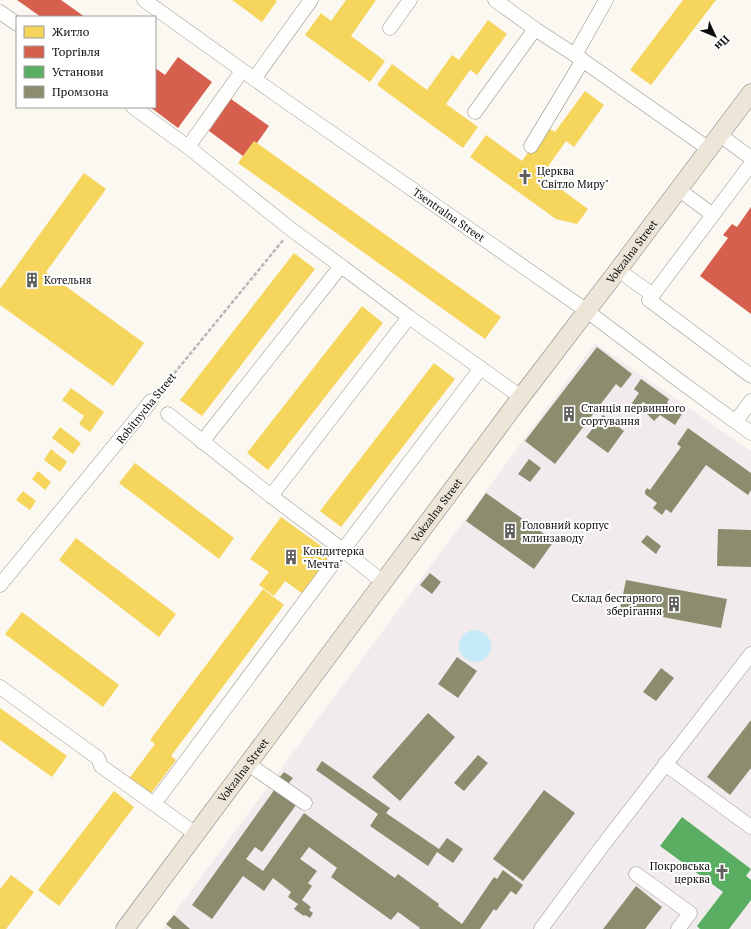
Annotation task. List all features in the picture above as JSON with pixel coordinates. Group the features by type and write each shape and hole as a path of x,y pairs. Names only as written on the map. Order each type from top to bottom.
{"main road":[{"name":"Vokzalna Street","path":"125,929 521,397 751,93"}],"street":[{"name":"Tsentralna Street","path":"144,0 248,75 587,310 751,433"},
{"path":"390,28 410,0"},
{"path":"495,0 709,149"},
{"path":"531,146 579,58 606,0"},
{"path":"188,147 306,2"},
{"path":"0,12 16,23"},
{"path":"475,112 535,28"},
{"path":"134,108 188,147 292,230 409,317 521,397"},
{"path":"720,135 751,158"},
{"path":"751,164 649,300 751,376"},
{"path":"678,189 713,215"},
{"path":"202,442 341,266"},
{"path":"618,270 653,295"},
{"path":"271,496 409,317"},
{"path":"154,804 480,368"},
{"name":"Robitnycha Street","path":"0,585 151,401"},
{"path":"736,421 751,401"},
{"path":"168,414 383,582"},
{"path":"541,929 600,849 751,654"},
{"path":"0,687 98,758 101,766 196,834"},
{"path":"248,764 305,803"},
{"path":"665,764 751,827"},
{"path":"636,874 690,913 678,929"}],"path":[{"name":"Robitnycha Street","path":"151,401 292,230"}],"shaded area":[{"path":"595,343 751,451 751,929 163,929"}],"water":[{"path":"472,630 478,630 488,637 491,646 490,652 484,659 478,662 472,662 462,655 459,649 459,643 466,633"}],"building: Житло":[{"path":"232,0 275,0 277,1 262,22"},
{"path":"346,0 376,0 351,36 385,61 370,82 305,35 321,13 331,21"},
{"path":"683,0 716,0 651,85 630,70"},
{"path":"488,20 507,34 477,75 470,70 446,104 478,127 463,148 377,85 392,64 427,90 452,55 459,60"},
{"path":"585,91 604,105 574,147 566,141 542,175 588,209 577,224 556,219 470,157 486,135 522,161 547,127 555,132"},
{"path":"254,141 501,317 485,339 238,163"},
{"name":"Котельня","path":"84,173 106,189 46,272 144,343 113,386 0,305 0,289"},
{"path":"294,253 315,269 202,416 180,400"},
{"path":"362,306 383,323 268,470 247,453"},
{"path":"434,363 455,379 341,527 320,511"},
{"path":"71,388 104,412 90,432 79,424 84,416 62,400"},
{"path":"60,427 81,443 73,454 52,438"},
{"path":"51,449 67,462 60,472 44,460"},
{"path":"135,463 234,538 219,559 119,483"},
{"path":"38,471 51,482 45,490 32,479"},
{"path":"23,491 36,501 30,510 16,500"},
{"name":"Кондитерка \"Мечта\"","path":"281,517 332,554 303,594 285,581 274,596 259,585 269,572 250,559"},
{"path":"76,538 176,614 159,637 59,560"},
{"path":"263,589 284,605 171,756 176,760 149,796 128,780 155,744 150,740"},
{"path":"22,612 119,685 103,707 5,634"},
{"path":"0,708 67,756 52,777 0,740"},
{"path":"114,791 134,807 59,906 38,890"},
{"path":"11,875 34,892 6,929 0,929 0,889"}],"building: Торгівля":[{"path":"17,0 61,0 84,16 40,16"},
{"path":"178,57 212,82 178,128 151,108 156,108 156,69 165,75"},
{"path":"231,99 269,126 257,143 254,141 243,156 209,131"},
{"path":"751,207 751,314 700,276 728,238 723,235 732,224 737,227"}],"building: Установи":[{"name":"Покровська церква","path":"682,817 751,869 746,876 751,880 751,900 729,929 700,929 697,926 723,892 660,846"}],"building: Промзона":[{"name":"Станція первинного сортування","path":"597,347 632,374 621,388 616,384 555,464 525,441"},
{"path":"641,379 669,399 667,403 682,414 675,425 660,415 654,421 646,413 651,407 643,402 638,408 632,403 639,393 634,389"},
{"path":"603,415 624,431 608,453 586,437"},
{"path":"688,428 751,473 751,490 748,495 706,465 671,513 666,509 662,515 653,508 657,503 645,494 645,491 647,488 650,490 681,447 677,444"},
{"path":"529,459 541,468 530,482 518,474"},
{"name":"Головний корпус млинзаводу","path":"486,493 554,541 534,569 466,521"},
{"path":"718,529 751,530 751,567 717,566"},
{"path":"647,535 661,546 656,554 641,542"},
{"path":"430,573 441,582 432,594 420,585"},
{"name":"Склад бестарного зберігання","path":"626,580 727,599 721,628 620,609"},
{"path":"457,657 477,671 458,698 438,684"},
{"path":"661,668 674,678 656,701 643,692"},
{"path":"428,713 455,737 400,801 372,777"},
{"path":"751,720 751,768 730,795 707,777"},
{"path":"478,755 488,763 464,791 454,783"},
{"path":"322,761 390,808 386,813 439,849 447,838 463,849 453,863 437,852 428,866 370,826 378,814 316,770"},
{"path":"284,772 293,778 288,784 279,778"},
{"path":"275,789 296,805 262,852 255,847 246,859 263,871 304,813 395,878 398,874 439,904 438,906 462,924 494,877 497,879 503,870 523,885 516,895 511,891 496,911 494,909 480,929 419,929 420,928 398,912 391,920 331,877 337,868 309,847 300,859 317,871 308,883 312,886 302,900 311,907 309,910 313,913 310,918 294,909 298,904 288,897 291,892 273,878 264,891 243,876 212,919 192,905"},
{"path":"544,790 575,813 523,881 493,859"},
{"path":"636,886 662,907 645,929 603,929"},
{"path":"174,915 190,929 172,929 166,924"}],"place":[{"name":"Церква \"Світло Миру\"","path":"525,177"},
{"name":"Котельня","path":"32,280"},
{"name":"Станція первинного сортування","path":"569,414"},
{"name":"Головний корпус млинзаводу","path":"510,531"},
{"name":"Кондитерка \"Мечта\"","path":"291,557"},
{"name":"Склад бестарного зберігання","path":"674,604"},
{"name":"Покровська церква","path":"722,872"}]}
